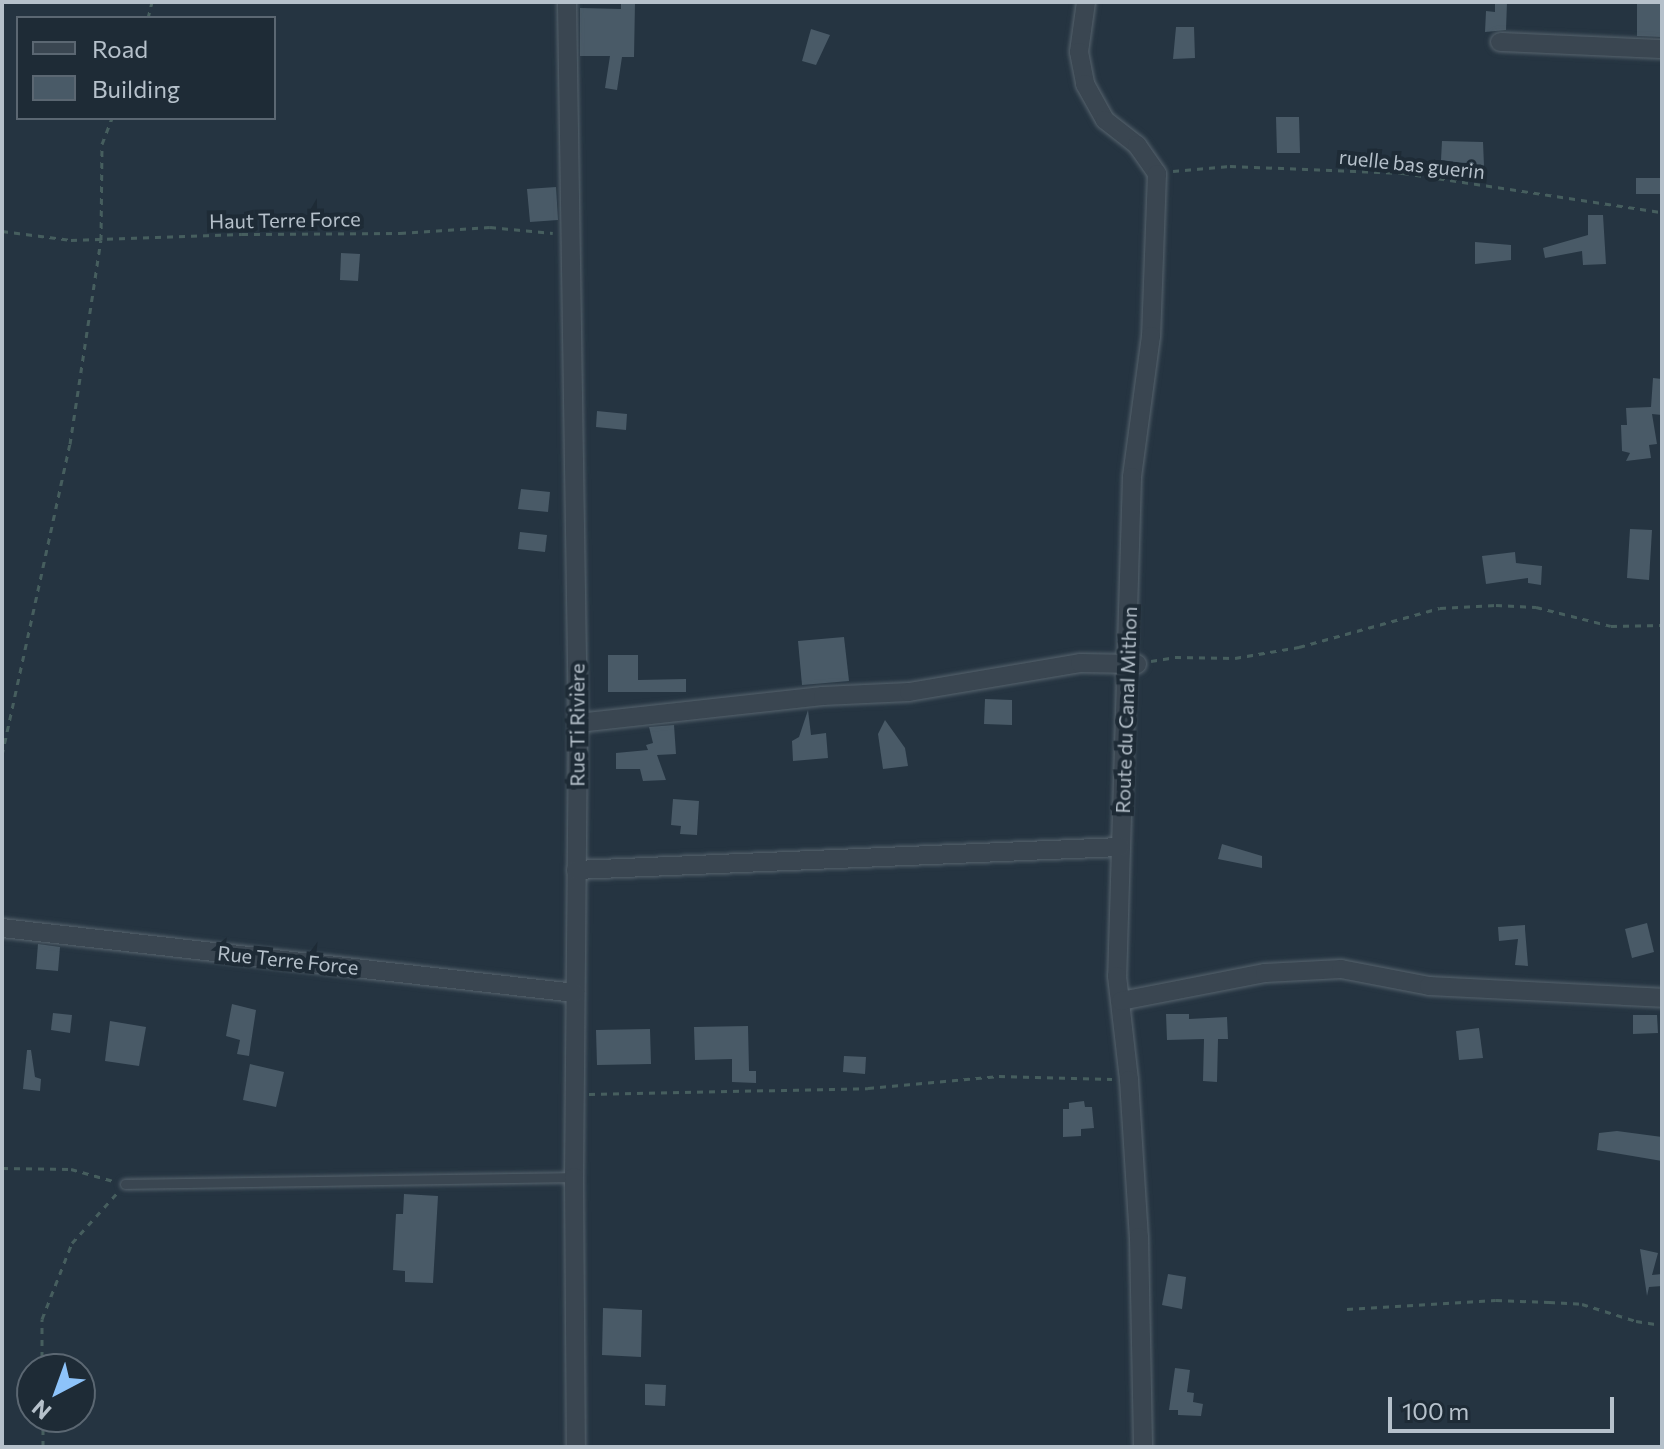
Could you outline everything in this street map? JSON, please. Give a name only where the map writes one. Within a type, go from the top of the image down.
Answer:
[{"type":"street","name":"Rue Ti Rivière","points":[[567,2],[578,723],[574,1177],[576,1447]]},
{"type":"street","points":[[1086,2],[1079,52],[1085,84],[1105,120],[1137,145],[1157,174]]},
{"type":"street","points":[[1500,42],[1662,49]]},
{"type":"street","name":"Route du Canal Mithon","points":[[1143,1447],[1139,1237],[1129,1080],[1117,976],[1132,663],[1132,477],[1151,336],[1157,174]]},
{"type":"street","points":[[578,723],[823,696],[909,692],[1044,667],[1132,663]]},
{"type":"street","points":[[576,870],[1121,847]]},
{"type":"street","name":"Rue Terre Force","points":[[2,928],[575,993]]},
{"type":"street","points":[[1121,1001],[1265,973],[1329,969],[1371,972],[1429,986],[1662,998]]},
{"type":"lane","points":[[125,1184],[574,1177]]},
{"type":"path","points":[[2,755],[70,444],[101,240],[102,144],[111,120]]},
{"type":"path","name":"ruelle bas guerin","points":[[1157,174],[1230,166],[1403,173],[1662,212]]},
{"type":"path","name":"Haut Terre Force","points":[[2,231],[71,240],[400,233],[490,227],[569,234]]},
{"type":"path","points":[[1132,663],[1175,657],[1235,658],[1299,647],[1342,638],[1405,615],[1440,608],[1496,605],[1536,607],[1611,626],[1662,625]]},
{"type":"path","points":[[577,1094],[868,1088],[999,1076],[1129,1080]]},
{"type":"path","points":[[2,1168],[71,1169],[125,1184],[72,1243],[42,1319],[42,1353]]},
{"type":"path","points":[[1347,1309],[1496,1300],[1549,1302],[1582,1304],[1636,1321],[1662,1325]]},
{"type":"building","points":[[621,2],[635,2],[634,57],[622,57],[617,90],[605,88],[610,56],[580,56],[580,8],[621,9]]},
{"type":"building","points":[[1495,2],[1507,2],[1506,30],[1485,32],[1486,11],[1495,12]]},
{"type":"building","points":[[1637,2],[1662,2],[1662,37],[1637,36]]},
{"type":"building","points":[[1176,27],[1194,27],[1195,58],[1173,59]]},
{"type":"building","points":[[811,29],[830,35],[816,65],[802,61]]},
{"type":"building","points":[[1276,117],[1299,117],[1300,153],[1277,153]]},
{"type":"building","points":[[1442,141],[1483,142],[1484,166],[1441,160]]},
{"type":"building","points":[[1636,178],[1662,178],[1662,194],[1636,194]]},
{"type":"building","points":[[556,187],[558,220],[530,222],[527,189]]},
{"type":"building","points":[[1588,215],[1603,215],[1606,264],[1583,265],[1582,251],[1545,258],[1543,248],[1588,235]]},
{"type":"building","points":[[1475,242],[1511,245],[1511,260],[1475,264]]},
{"type":"building","points":[[341,253],[360,254],[358,281],[340,280]]},
{"type":"building","points":[[1653,378],[1662,379],[1662,415],[1652,414],[1657,444],[1649,445],[1651,458],[1626,461],[1630,453],[1622,451],[1621,425],[1627,425],[1626,408],[1651,407]]},
{"type":"building","points":[[597,411],[627,414],[626,430],[596,427]]},
{"type":"building","points":[[521,489],[550,492],[548,512],[518,509]]},
{"type":"building","points":[[1630,529],[1652,530],[1649,580],[1627,578]]},
{"type":"building","points":[[520,532],[547,535],[545,552],[518,549]]},
{"type":"building","points":[[1515,552],[1516,563],[1542,566],[1541,585],[1528,583],[1528,578],[1486,584],[1482,556]]},
{"type":"building","points":[[844,637],[849,681],[802,685],[798,641]]},
{"type":"building","points":[[608,655],[638,655],[638,680],[686,679],[686,692],[608,692]]},
{"type":"building","points":[[985,699],[1012,700],[1012,725],[984,724]]},
{"type":"building","points":[[808,710],[811,735],[826,733],[828,758],[793,761],[792,741],[799,737]]},
{"type":"building","points":[[885,720],[905,748],[908,766],[883,769],[878,734]]},
{"type":"building","points":[[674,725],[676,754],[657,755],[666,780],[643,781],[640,769],[616,769],[616,753],[648,750],[646,745],[653,743],[649,727]]},
{"type":"building","points":[[673,799],[699,801],[697,835],[680,834],[681,826],[671,825]]},
{"type":"building","points":[[1222,844],[1262,856],[1262,868],[1218,859]]},
{"type":"building","points":[[1647,923],[1654,952],[1632,958],[1625,929]]},
{"type":"building","points":[[1525,925],[1528,966],[1515,965],[1518,939],[1499,941],[1498,927]]},
{"type":"building","points":[[38,944],[60,947],[58,971],[36,969]]},
{"type":"building","points":[[232,1004],[256,1010],[249,1056],[237,1054],[240,1040],[226,1036]]},
{"type":"building","points":[[53,1013],[72,1015],[70,1033],[51,1030]]},
{"type":"building","points":[[1166,1014],[1189,1014],[1189,1019],[1227,1017],[1228,1039],[1218,1039],[1217,1082],[1203,1081],[1204,1039],[1167,1040]]},
{"type":"building","points":[[1633,1015],[1657,1015],[1658,1033],[1633,1034]]},
{"type":"building","points":[[110,1021],[146,1027],[139,1066],[105,1061]]},
{"type":"building","points":[[748,1026],[749,1071],[756,1071],[756,1083],[732,1082],[732,1059],[695,1060],[694,1027]]},
{"type":"building","points":[[1479,1028],[1483,1058],[1459,1060],[1456,1031]]},
{"type":"building","points":[[650,1029],[651,1064],[597,1065],[596,1030]]},
{"type":"building","points":[[27,1050],[31,1050],[35,1077],[41,1079],[40,1091],[23,1089]]},
{"type":"building","points":[[844,1056],[866,1057],[865,1074],[843,1072]]},
{"type":"building","points":[[250,1064],[284,1072],[276,1107],[243,1100]]},
{"type":"building","points":[[1084,1101],[1085,1107],[1092,1107],[1094,1128],[1081,1129],[1081,1136],[1063,1137],[1063,1109],[1069,1109],[1069,1103]]},
{"type":"building","points":[[1617,1131],[1662,1137],[1662,1161],[1597,1150],[1599,1133]]},
{"type":"building","points":[[404,1194],[438,1196],[433,1283],[405,1282],[405,1271],[393,1270],[396,1214],[403,1214]]},
{"type":"building","points":[[1640,1249],[1658,1253],[1652,1275],[1662,1274],[1662,1286],[1649,1287],[1647,1296]]},
{"type":"building","points":[[1168,1274],[1186,1277],[1182,1309],[1162,1305]]},
{"type":"building","points":[[603,1308],[642,1310],[641,1357],[602,1355]]},
{"type":"building","points":[[1175,1368],[1190,1370],[1187,1392],[1194,1393],[1193,1402],[1203,1404],[1201,1416],[1178,1415],[1178,1410],[1169,1410]]},
{"type":"building","points":[[645,1384],[666,1385],[665,1406],[645,1405]]}]
